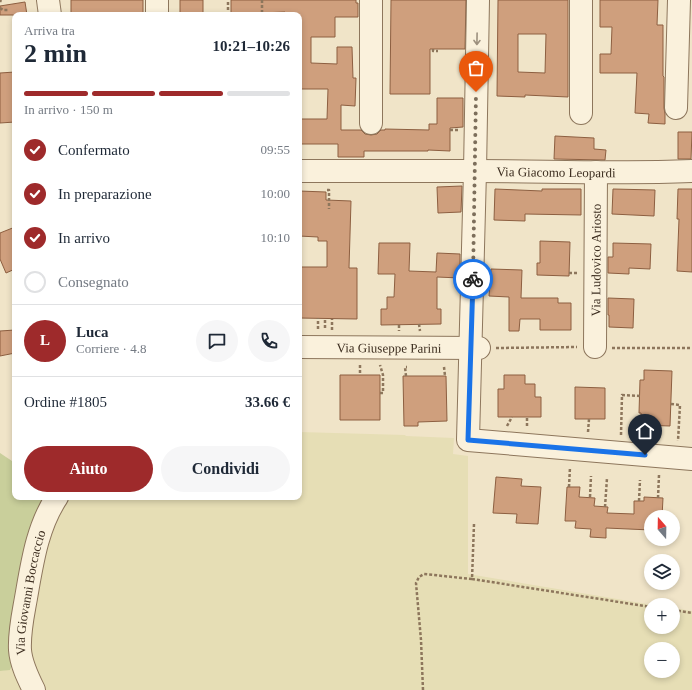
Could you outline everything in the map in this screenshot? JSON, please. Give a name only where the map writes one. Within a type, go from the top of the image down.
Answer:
[{"type":"street","points":[[48,0],[50,12]]},
{"type":"street","points":[[157,0],[157,12]]},
{"type":"street","points":[[371,0],[371,123]]},
{"type":"street","points":[[478,0],[475,171],[475,348],[468,440],[685,453]]},
{"type":"street","points":[[581,0],[582,113]]},
{"type":"street","points":[[676,108],[678,0]]},
{"type":"street","name":"Via Giacomo Leopardi","points":[[302,171],[692,171]]},
{"type":"street","name":"Via Ludovico Ariosto","points":[[594,348],[596,172]]},
{"type":"street","name":"Via Giuseppe Parini","points":[[302,347],[475,348]]},
{"type":"street","name":"Via Giovanni Boccaccio","points":[[34,690],[26,674],[20,651],[20,631],[33,557],[44,519],[55,500]]},
{"type":"path","points":[[228,0],[228,12]]},
{"type":"path","points":[[262,0],[262,12]]},
{"type":"path","points":[[0,8],[3,10],[9,10]]},
{"type":"path","points":[[433,49],[433,51],[438,51]]},
{"type":"path","points":[[322,190],[329,190],[329,209]]},
{"type":"path","points":[[318,318],[318,331]]},
{"type":"path","points":[[332,318],[332,331]]},
{"type":"path","points":[[325,331],[326,319]]},
{"type":"path","points":[[380,362],[383,375],[383,393],[380,393]]},
{"type":"path","points":[[621,438],[622,395],[640,396]]},
{"type":"path","points":[[671,404],[680,405],[685,453]]},
{"type":"path","points":[[569,487],[570,464]]},
{"type":"path","points":[[658,498],[660,471]]},
{"type":"path","points":[[590,498],[591,476]]},
{"type":"path","points":[[605,507],[607,478]]},
{"type":"path","points":[[639,501],[640,480]]},
{"type":"path","points":[[472,579],[474,524]]},
{"type":"path","points":[[424,690],[416,583],[419,577],[424,574],[472,579],[644,606]]},
{"type":"path","points":[[680,611],[692,613]]},
{"type":"shaded area","points":[[302,432],[454,438],[453,454],[468,456],[468,574],[644,603],[644,634],[680,634],[680,609],[692,611],[692,690],[0,690],[0,671],[19,668],[56,500],[302,500]]},
{"type":"green space","points":[[0,453],[12,461],[12,500],[50,500],[13,664],[10,670],[0,671]]},
{"type":"building","points":[[71,0],[143,0],[143,12],[71,12]]},
{"type":"building","points":[[180,0],[203,0],[203,12],[180,12]]},
{"type":"building","points":[[231,0],[356,0],[356,3],[358,3],[358,17],[335,17],[335,37],[311,37],[311,63],[337,64],[337,47],[352,47],[353,78],[356,78],[355,106],[341,105],[341,130],[361,130],[365,134],[371,135],[377,134],[381,130],[385,129],[429,130],[429,124],[437,124],[437,98],[463,98],[463,127],[450,128],[450,151],[364,151],[364,157],[338,157],[338,144],[302,144],[302,119],[327,119],[328,89],[302,89],[302,12],[231,12]]},
{"type":"building","points":[[391,0],[466,0],[465,49],[430,49],[430,94],[390,94]]},
{"type":"building","points":[[498,0],[568,0],[568,97],[525,95],[525,97],[497,96]],"holes":[[[518,34],[546,34],[545,73],[518,72]]]},
{"type":"building","points":[[600,0],[658,0],[657,25],[663,25],[665,124],[648,123],[649,114],[635,113],[637,73],[600,73],[600,54],[611,54],[612,27],[600,27]]},
{"type":"building","points":[[25,2],[27,12],[12,12],[12,15],[0,15],[0,6]]},
{"type":"building","points":[[12,72],[12,122],[0,123],[0,73]]},
{"type":"building","points":[[678,132],[692,132],[691,159],[678,159]]},
{"type":"building","points":[[555,136],[594,138],[594,149],[606,150],[605,160],[554,159]]},
{"type":"building","points":[[462,186],[461,212],[438,213],[437,187]]},
{"type":"building","points":[[495,189],[542,191],[542,189],[581,189],[581,215],[525,214],[525,221],[494,220]]},
{"type":"building","points":[[613,189],[655,190],[654,216],[612,214]]},
{"type":"building","points":[[678,189],[692,189],[692,272],[677,271],[679,219],[677,219]]},
{"type":"building","points":[[302,191],[326,192],[326,200],[351,201],[349,268],[357,268],[357,319],[302,318],[302,267],[327,267],[327,241],[318,241],[318,237],[302,236]]},
{"type":"building","points":[[12,228],[12,270],[6,273],[0,259],[0,233]]},
{"type":"building","points":[[540,241],[570,242],[569,276],[537,275],[537,263],[540,263]]},
{"type":"building","points":[[379,243],[410,243],[409,271],[436,272],[437,253],[460,254],[460,278],[437,277],[437,309],[441,309],[441,324],[381,325],[381,309],[387,309],[387,297],[394,297],[395,274],[378,274]]},
{"type":"building","points":[[613,243],[651,244],[650,269],[629,268],[629,274],[608,273],[608,257],[613,257]]},
{"type":"building","points":[[491,269],[522,270],[521,298],[558,298],[558,303],[571,303],[571,330],[540,330],[540,319],[520,319],[519,331],[509,331],[509,297],[489,296]]},
{"type":"building","points":[[608,298],[634,299],[633,328],[609,327]]},
{"type":"building","points":[[12,330],[12,354],[0,356],[0,331]]},
{"type":"building","points":[[644,370],[672,371],[670,426],[641,425],[641,413],[639,413],[640,380],[644,380]]},
{"type":"building","points":[[340,375],[380,375],[380,420],[340,420]]},
{"type":"building","points":[[504,375],[525,375],[525,384],[535,384],[535,397],[541,397],[541,417],[498,417],[498,389],[504,389]]},
{"type":"building","points":[[403,376],[446,376],[447,421],[418,422],[418,426],[404,426]]},
{"type":"building","points":[[575,387],[605,388],[605,419],[575,419]]},
{"type":"building","points":[[496,477],[522,479],[521,486],[541,487],[538,524],[516,523],[517,514],[493,513]]},
{"type":"building","points":[[567,487],[580,487],[579,497],[595,498],[594,506],[608,507],[607,513],[634,514],[634,501],[644,501],[644,497],[663,498],[662,510],[644,510],[644,530],[606,528],[606,538],[590,537],[591,529],[575,528],[576,521],[565,521]]},
{"type":"way so far","points":[[473,279],[476,92]]},
{"type":"route","points":[[473,279],[468,440],[645,455]]}]
